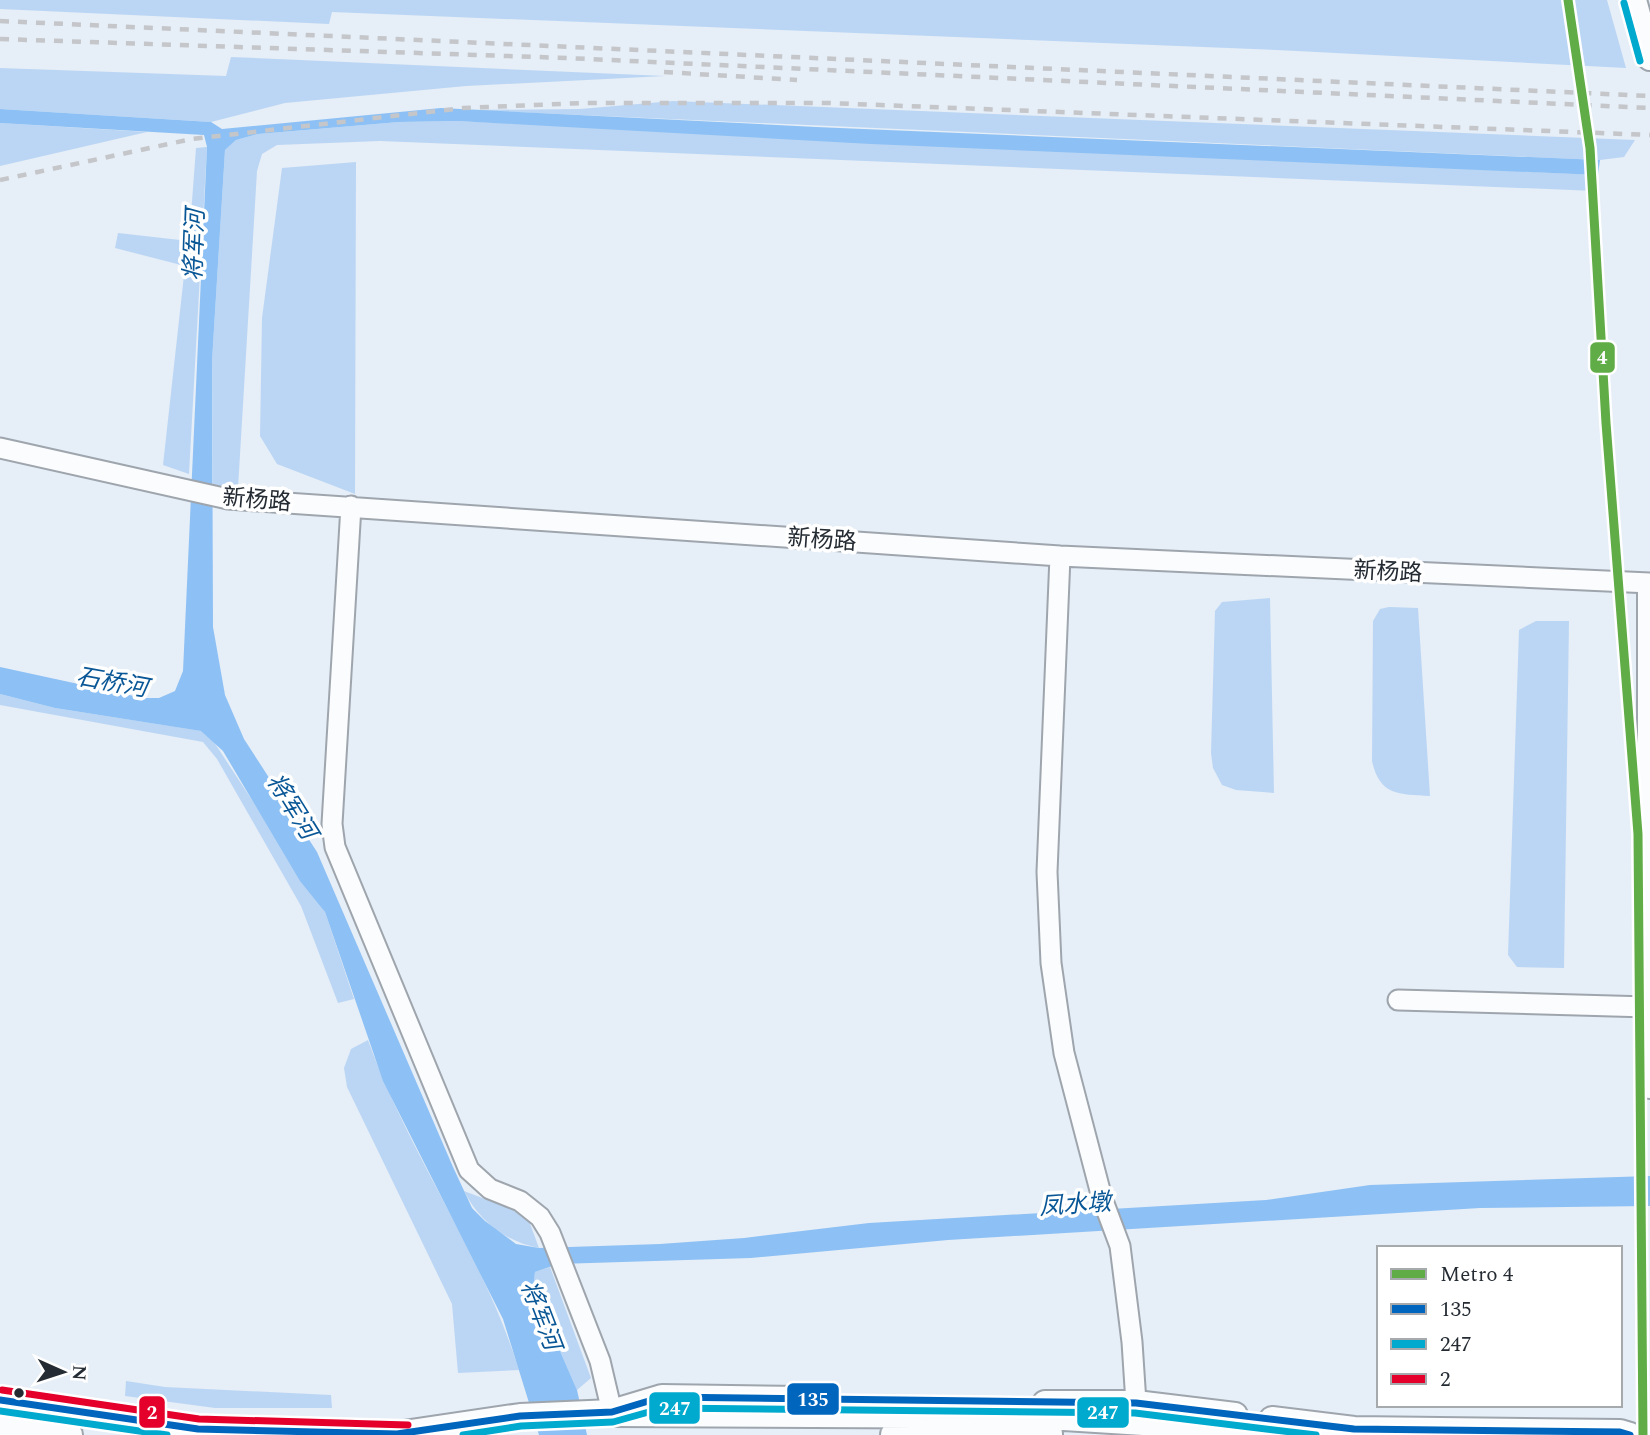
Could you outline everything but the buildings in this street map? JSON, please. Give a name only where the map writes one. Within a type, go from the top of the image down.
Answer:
[{"type":"highway","points":[[610,1413],[1032,1414],[1207,1425],[1298,1435]]},
{"type":"highway","points":[[0,1423],[68,1435]]},
{"type":"highway","points":[[895,1435],[1099,1435]]},
{"type":"main road","points":[[1634,0],[1650,58]]},
{"type":"main road","points":[[1650,585],[1650,1086]]},
{"type":"main road","points":[[0,1400],[198,1429],[400,1435],[520,1416],[610,1413],[662,1397],[1136,1403],[1354,1429],[1620,1432],[1630,1435]]},
{"type":"street","name":"新杨路","points":[[0,448],[217,497],[1060,556],[1650,585]]},
{"type":"street","points":[[351,506],[332,824],[335,847],[469,1170],[490,1189],[520,1201],[540,1217],[550,1233],[600,1361],[610,1413]]},
{"type":"street","points":[[1060,556],[1047,872],[1051,963],[1064,1053],[1107,1210],[1120,1246],[1136,1403]]},
{"type":"street","points":[[1398,1000],[1648,1007]]},
{"type":"shaded area","points":[[0,0],[1607,0],[1626,68],[1277,50],[332,12],[329,24],[0,9]]},
{"type":"shaded area","points":[[231,57],[665,76],[466,86],[285,103],[211,122],[0,109],[0,68],[226,76]]},
{"type":"shaded area","points":[[673,101],[1635,140],[1624,157],[1600,160],[466,110],[580,109]]},
{"type":"shaded area","points":[[458,121],[1598,175],[1595,191],[380,141],[277,145],[262,154],[257,171],[238,488],[213,487],[212,361],[225,150],[236,140],[258,134],[399,122]]},
{"type":"shaded area","points":[[0,123],[147,132],[0,166]]},
{"type":"shaded area","points":[[207,147],[189,474],[163,465],[185,266],[115,248],[118,233],[189,241],[196,148]]},
{"type":"shaded area","points":[[356,162],[355,494],[277,464],[260,436],[262,318],[282,168]]},
{"type":"shaded area","points":[[1270,598],[1274,793],[1236,790],[1222,785],[1213,768],[1211,753],[1215,611],[1222,602]]},
{"type":"shaded area","points":[[1418,608],[1430,796],[1409,795],[1385,787],[1375,772],[1372,761],[1373,621],[1380,609]]},
{"type":"shaded area","points":[[1536,621],[1569,621],[1564,968],[1517,967],[1508,955],[1519,630]]},
{"type":"shaded area","points":[[0,694],[55,708],[202,731],[214,742],[325,912],[354,999],[338,1003],[301,906],[217,759],[203,742],[0,705]]},
{"type":"shaded area","points":[[368,1040],[404,1124],[486,1286],[519,1370],[458,1373],[452,1304],[347,1087],[344,1068],[351,1049]]},
{"type":"shaded area","points":[[464,1191],[511,1209],[529,1221],[539,1248],[515,1241],[495,1228],[477,1212]]},
{"type":"shaded area","points":[[550,1267],[591,1378],[577,1390],[533,1289],[535,1272]]},
{"type":"shaded area","points":[[126,1381],[165,1387],[331,1395],[332,1408],[215,1408],[125,1396]]},
{"type":"water","name":"将军河","points":[[441,108],[816,127],[1600,160],[1598,175],[871,144],[458,121],[399,122],[258,134],[236,140],[225,150],[212,361],[213,627],[225,695],[244,739],[317,852],[453,1167],[472,1208],[485,1221],[516,1244],[539,1248],[660,1244],[744,1238],[869,1223],[1266,1200],[1370,1185],[1650,1176],[1650,1206],[1480,1208],[948,1240],[751,1258],[558,1264],[535,1272],[533,1289],[577,1390],[587,1435],[539,1435],[503,1319],[383,1081],[325,912],[300,881],[223,751],[201,731],[55,708],[0,694],[0,667],[143,698],[159,698],[175,691],[183,671],[207,147],[204,135],[0,123],[0,109],[211,122],[222,129]]},
{"type":"railway","points":[[0,21],[1650,96]]},
{"type":"railway","points":[[0,39],[567,58],[1650,108]]},
{"type":"railway","points":[[664,72],[797,80]]},
{"type":"railway","points":[[0,180],[192,139],[463,108],[583,103],[828,103],[1650,135]]},
{"type":"metro line","name":"4","points":[[1568,0],[1590,148],[1606,423],[1638,834],[1643,1435]]},
{"type":"transit line","name":"247","points":[[1624,3],[1640,61]]},
{"type":"transit line","name":"2","points":[[2,1390],[199,1419],[408,1425]]},
{"type":"transit line","name":"135","points":[[0,1400],[198,1429],[397,1434],[520,1416],[612,1412],[662,1397],[1136,1403],[1354,1429],[1620,1432],[1630,1435]]},
{"type":"transit line","name":"247","points":[[463,1435],[521,1426],[613,1422],[663,1408],[1135,1413],[1316,1435]]},
{"type":"transit line","name":"247","points":[[0,1411],[167,1435]]},
{"type":"water label","name":"石桥河","points":[[112,682]]},
{"type":"water label","name":"凤水墩","points":[[1075,1204]]}]
